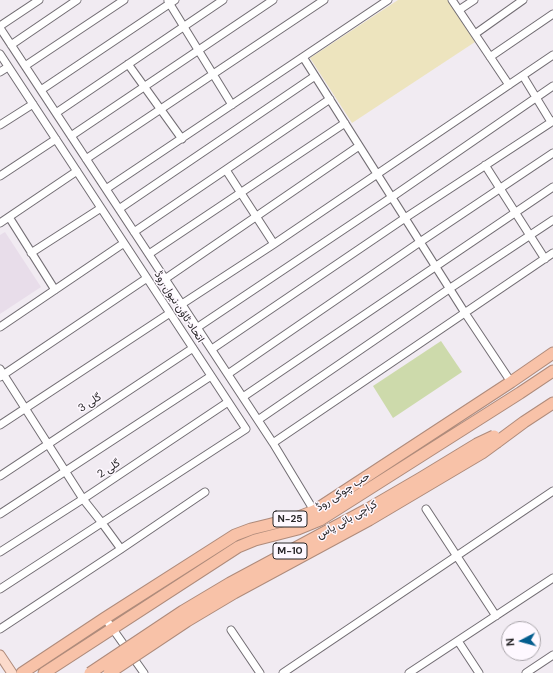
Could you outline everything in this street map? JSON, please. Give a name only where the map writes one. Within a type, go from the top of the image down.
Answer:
[{"type":"highway","name":"حب چوکی روڈ","points":[[22,673],[235,535],[251,529],[296,518],[317,516],[553,353]]},
{"type":"highway","points":[[44,673],[238,547],[254,540],[298,529],[520,393],[553,371]]},
{"type":"highway","name":"کراچی بائی پاس","points":[[108,673],[234,593],[370,520],[482,453],[496,439],[553,403]]},
{"type":"highway","name":"کراچی بائی پاس","points":[[90,673],[183,611],[230,583],[366,510],[477,444],[496,439]]},
{"type":"main road","points":[[0,655],[12,673]]},
{"type":"street","points":[[39,0],[0,27],[198,327],[273,443],[317,516]]},
{"type":"street","points":[[11,45],[77,0]]},
{"type":"street","points":[[25,66],[124,0]]},
{"type":"street","points":[[56,113],[223,0]]},
{"type":"street","points":[[71,136],[273,0]]},
{"type":"street","points":[[86,159],[324,0]]},
{"type":"street","points":[[106,189],[388,0]]},
{"type":"street","points":[[452,0],[508,85]]},
{"type":"street","points":[[459,10],[474,0]]},
{"type":"street","points":[[475,34],[523,0]]},
{"type":"street","points":[[41,90],[170,1],[183,27],[232,105]]},
{"type":"street","points":[[490,57],[553,14]]},
{"type":"street","name":"اتحاد ٹاؤن نیول روڈ","points":[[0,54],[246,429],[102,522]]},
{"type":"street","points":[[182,304],[274,244],[553,55]]},
{"type":"street","points":[[303,57],[449,289],[511,382]]},
{"type":"street","points":[[128,64],[182,139]]},
{"type":"street","points":[[0,72],[8,67]]},
{"type":"street","points":[[119,208],[315,76]]},
{"type":"street","points":[[212,349],[405,218],[552,121],[523,76]]},
{"type":"street","points":[[198,327],[392,197],[553,86]]},
{"type":"street","points":[[134,232],[330,99]]},
{"type":"street","points":[[0,125],[33,104]]},
{"type":"street","points":[[149,254],[345,123]]},
{"type":"street","points":[[0,176],[56,139]]},
{"type":"street","points":[[165,279],[359,146]]},
{"type":"street","points":[[228,374],[553,153]]},
{"type":"street","points":[[485,165],[545,259]]},
{"type":"street","points":[[226,170],[274,244]]},
{"type":"street","points":[[0,223],[77,171]]},
{"type":"street","points":[[243,397],[553,186]]},
{"type":"street","points":[[31,253],[101,208]]},
{"type":"street","points":[[9,217],[55,290]]},
{"type":"street","points":[[258,420],[449,289],[553,220]]},
{"type":"street","points":[[0,326],[124,243]]},
{"type":"street","points":[[273,443],[553,254]]},
{"type":"street","points":[[121,549],[102,522],[83,499],[1,373],[147,278]]},
{"type":"street","points":[[0,425],[170,313]]},
{"type":"street","name":"گلی 3","points":[[0,476],[192,348]]},
{"type":"street","name":"گلی 2","points":[[0,514],[211,376]]},
{"type":"street","name":"گلی 2","points":[[0,552],[83,499],[228,402]]},
{"type":"street","points":[[283,673],[553,491]]},
{"type":"street","points":[[0,629],[205,492]]},
{"type":"street","points":[[426,509],[496,616]]},
{"type":"street","points":[[0,589],[102,522]]},
{"type":"street","points":[[409,673],[553,578]]},
{"type":"street","points":[[105,618],[144,673]]},
{"type":"street","points":[[231,630],[260,673]]},
{"type":"street","points":[[458,641],[479,673]]},
{"type":"street","points":[[526,673],[553,655]]},
{"type":"shaded area","points":[[5,232],[41,287],[0,314],[0,235]]},
{"type":"green space","points":[[441,341],[462,372],[393,418],[373,386]]},
{"type":"sand","points":[[398,0],[448,0],[475,42],[352,123],[310,58]]}]
